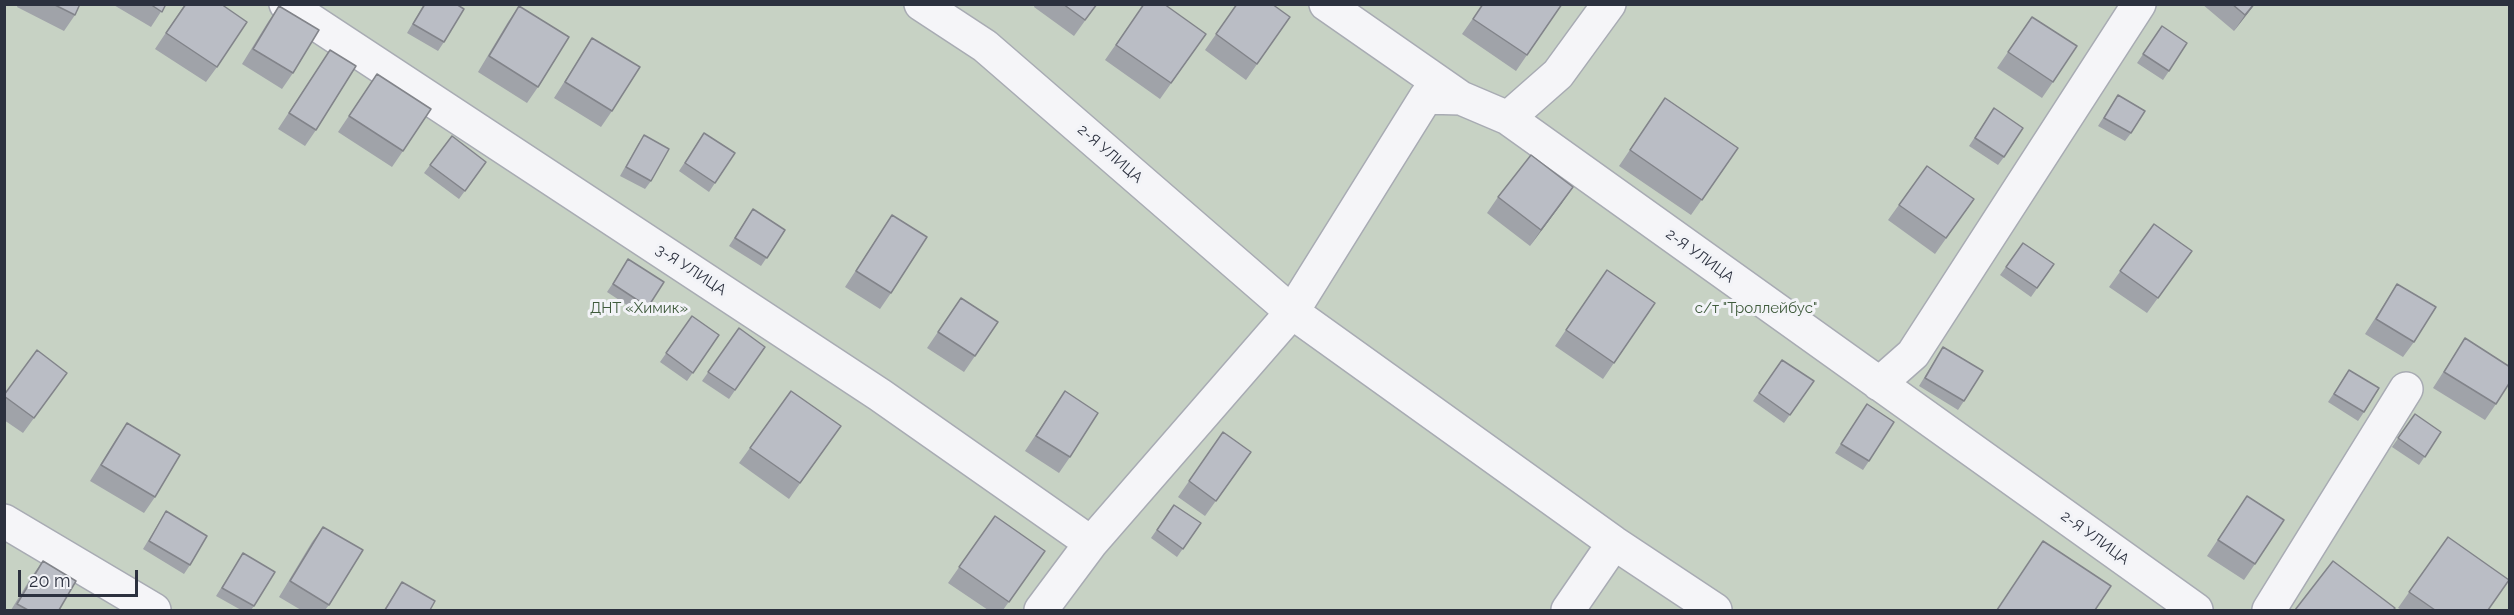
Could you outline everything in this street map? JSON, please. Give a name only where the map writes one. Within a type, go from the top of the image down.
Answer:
[{"type":"street","name":"3-Я УЛИЦА","points":[[286,4],[880,395],[1091,543]]},
{"type":"street","name":"2-Я УЛИЦА","points":[[921,4],[985,46],[1292,312],[1614,543],[1715,610]]},
{"type":"street","points":[[1326,4],[1461,98]]},
{"type":"street","points":[[1508,118],[1558,74],[1610,4]]},
{"type":"street","points":[[1879,384],[1913,354],[2139,4]]},
{"type":"street","name":"2-Я УЛИЦА","points":[[1041,610],[1091,543],[1292,312],[1426,98],[1461,98],[1508,118],[2196,610]]},
{"type":"street","points":[[2270,610],[2406,389]]},
{"type":"street","points":[[4,521],[154,610]]},
{"type":"street","points":[[1568,610],[1614,543]]},
{"type":"green space","points":[[4,5],[2509,5],[2509,610],[5,610]]},
{"type":"building","points":[[53,4],[80,4],[75,15]]},
{"type":"building","points":[[150,4],[166,4],[162,12]]},
{"type":"building","points":[[186,4],[221,4],[247,22],[217,67],[166,33]]},
{"type":"building","points":[[425,4],[456,4],[464,9],[444,42],[413,24]]},
{"type":"building","points":[[1063,4],[1097,4],[1085,20]]},
{"type":"building","points":[[1144,4],[1164,4],[1206,34],[1171,83],[1116,45]]},
{"type":"building","points":[[1237,4],[1272,4],[1290,17],[1257,64],[1216,34]]},
{"type":"building","points":[[1483,4],[1562,4],[1527,55],[1473,19]]},
{"type":"building","points":[[2232,4],[2254,4],[2245,15]]},
{"type":"building","points":[[279,6],[319,30],[293,73],[253,49]]},
{"type":"building","points":[[519,6],[569,37],[538,87],[489,56]]},
{"type":"building","points":[[2032,17],[2077,46],[2053,82],[2008,52]]},
{"type":"building","points":[[2162,26],[2187,43],[2169,71],[2143,54]]},
{"type":"building","points":[[592,38],[640,67],[612,111],[565,82]]},
{"type":"building","points":[[330,50],[356,66],[316,130],[289,113]]},
{"type":"building","points":[[377,74],[431,109],[403,151],[349,116]]},
{"type":"building","points":[[2118,95],[2145,111],[2131,133],[2104,118]]},
{"type":"building","points":[[1665,98],[1738,148],[1702,200],[1630,150]]},
{"type":"building","points":[[1994,108],[2023,128],[2004,157],[1975,138]]},
{"type":"building","points":[[704,133],[735,153],[715,183],[685,163]]},
{"type":"building","points":[[644,135],[669,149],[651,181],[626,167]]},
{"type":"building","points":[[452,136],[486,162],[465,191],[430,165]]},
{"type":"building","points":[[1531,155],[1573,187],[1541,230],[1498,197]]},
{"type":"building","points":[[1927,166],[1974,199],[1946,238],[1899,205]]},
{"type":"building","points":[[753,209],[785,230],[767,258],[735,238]]},
{"type":"building","points":[[892,215],[927,237],[891,293],[856,271]]},
{"type":"building","points":[[2154,224],[2192,251],[2158,298],[2120,271]]},
{"type":"building","points":[[2023,243],[2054,264],[2037,288],[2006,267]]},
{"type":"building","points":[[628,259],[664,282],[648,307],[613,284]]},
{"type":"building","points":[[1607,270],[1655,303],[1614,363],[1566,330]]},
{"type":"building","points":[[2397,284],[2436,307],[2414,342],[2376,319]]},
{"type":"building","points":[[961,298],[998,322],[975,356],[938,332]]},
{"type":"building","points":[[692,316],[719,335],[693,373],[666,353]]},
{"type":"building","points":[[739,328],[765,347],[735,390],[708,372]]},
{"type":"building","points":[[2465,338],[2510,367],[2510,382],[2496,404],[2444,372]]},
{"type":"building","points":[[1943,347],[1983,371],[1964,401],[1925,378]]},
{"type":"building","points":[[37,350],[67,373],[34,418],[4,395]]},
{"type":"building","points":[[1782,360],[1814,381],[1790,415],[1759,393]]},
{"type":"building","points":[[2349,370],[2379,388],[2364,412],[2334,394]]},
{"type":"building","points":[[791,391],[841,426],[800,483],[750,448]]},
{"type":"building","points":[[1065,391],[1098,413],[1070,457],[1036,436]]},
{"type":"building","points":[[1867,404],[1894,422],[1869,461],[1841,444]]},
{"type":"building","points":[[2415,414],[2441,432],[2425,457],[2398,438]]},
{"type":"building","points":[[127,423],[180,455],[155,497],[101,465]]},
{"type":"building","points":[[1223,432],[1251,452],[1216,501],[1189,481]]},
{"type":"building","points":[[2247,496],[2284,520],[2255,564],[2218,540]]},
{"type":"building","points":[[1174,505],[1201,523],[1183,549],[1157,530]]},
{"type":"building","points":[[166,511],[207,536],[190,565],[149,541]]},
{"type":"building","points":[[995,516],[1045,551],[1009,602],[959,567]]},
{"type":"building","points":[[323,527],[363,550],[329,605],[290,581]]},
{"type":"building","points":[[2448,537],[2509,580],[2488,610],[2435,610],[2409,592]]},
{"type":"building","points":[[2043,541],[2111,586],[2095,610],[1997,610]]},
{"type":"building","points":[[243,553],[275,572],[254,606],[222,588]]},
{"type":"building","points":[[43,561],[76,581],[59,610],[28,610],[17,604]]},
{"type":"building","points":[[2333,561],[2395,608],[2393,610],[2295,610]]},
{"type":"building","points":[[402,582],[435,601],[430,610],[385,610]]},
{"type":"park label","name":"ДНТ «Химик»","points":[[639,308]]},
{"type":"park label","name":"с/т \"Троллейбус\"","points":[[1756,308]]}]
